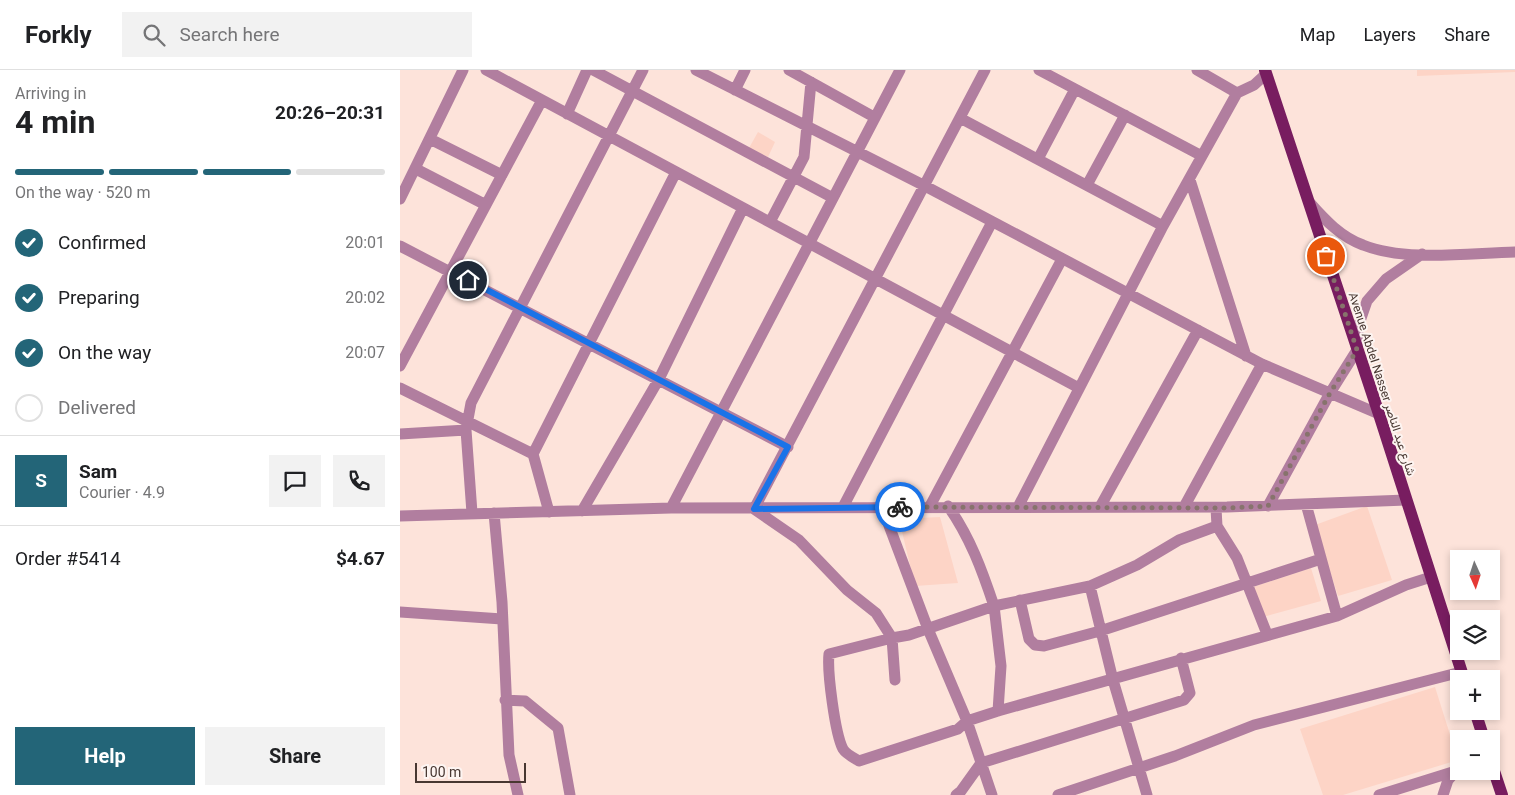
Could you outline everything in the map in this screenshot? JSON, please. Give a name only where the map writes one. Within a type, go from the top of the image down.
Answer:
[{"type":"main road","name":"Avenue Abdel Nasser شارع عبد الناصر","points":[[1266,72],[1461,670]]},
{"type":"main road","points":[[1497,780],[1502,795]]},
{"type":"street","points":[[400,199],[463,70]]},
{"type":"street","points":[[486,70],[1079,388]]},
{"type":"street","points":[[568,114],[587,70]]},
{"type":"street","points":[[593,70],[833,198]]},
{"type":"street","points":[[472,513],[466,426],[471,403],[611,136],[643,70]]},
{"type":"street","points":[[696,70],[924,186],[1246,356],[1379,414]]},
{"type":"street","points":[[736,90],[745,70]]},
{"type":"street","points":[[789,70],[874,117]]},
{"type":"street","points":[[671,508],[899,70]]},
{"type":"street","points":[[754,509],[985,70]]},
{"type":"street","points":[[1039,70],[1202,156]]},
{"type":"street","points":[[1196,70],[1238,93]]},
{"type":"street","points":[[1018,506],[1163,226],[1238,93],[1254,85],[1266,72]]},
{"type":"street","points":[[770,222],[804,157],[811,82]]},
{"type":"street","points":[[1038,159],[1075,89]]},
{"type":"street","points":[[400,366],[542,100]]},
{"type":"street","points":[[1087,185],[1125,115]]},
{"type":"street","points":[[960,118],[1163,226]]},
{"type":"street","points":[[430,139],[502,175]]},
{"type":"street","points":[[416,168],[486,205]]},
{"type":"street","points":[[549,512],[533,454],[676,172]]},
{"type":"street","points":[[1190,180],[1246,356]]},
{"type":"street","points":[[1307,199],[1336,230],[1364,246],[1382,251],[1422,254],[1515,252]]},
{"type":"street","points":[[582,510],[658,379],[743,208]]},
{"type":"street","points":[[843,507],[992,222]]},
{"type":"street","points":[[400,246],[722,411],[788,447]]},
{"type":"street","points":[[1268,506],[1330,393],[1357,350],[1358,327],[1367,302],[1386,279],[1422,254]]},
{"type":"street","points":[[930,506],[1062,259]]},
{"type":"street","points":[[1100,507],[1198,330]]},
{"type":"street","points":[[1184,507],[1262,364]]},
{"type":"street","points":[[400,388],[466,426],[533,454]]},
{"type":"street","points":[[400,434],[466,426]]},
{"type":"street","points":[[400,516],[671,508],[1018,506],[1216,508],[1406,500]]},
{"type":"street","points":[[1306,504],[1337,616]]},
{"type":"street","points":[[948,506],[964,530],[980,564],[994,606],[1001,666],[998,711]]},
{"type":"street","points":[[882,507],[928,629],[967,722],[992,795]]},
{"type":"street","points":[[1216,508],[1217,526],[1237,558],[1267,634]]},
{"type":"street","points":[[754,509],[799,540],[847,590],[876,613],[892,638],[895,680]]},
{"type":"street","points":[[494,513],[509,755],[518,795]]},
{"type":"street","points":[[1217,526],[1179,540],[1137,565],[1090,586],[994,606],[928,629],[829,654],[828,667],[839,738],[844,751],[858,761],[958,729],[967,722],[998,711],[1113,680],[1181,658],[1337,616],[1406,585],[1431,577]]},
{"type":"street","points":[[1020,600],[1029,639],[1035,645],[1044,646],[1100,631],[1321,559]]},
{"type":"street","points":[[1090,586],[1100,631],[1107,649],[1113,680],[1147,795]]},
{"type":"street","points":[[400,612],[502,618]]},
{"type":"street","points":[[956,795],[962,791],[981,763],[1125,719],[1188,697],[1190,693],[1181,658]]},
{"type":"street","points":[[1058,795],[1254,725],[1291,714],[1450,678]]},
{"type":"street","points":[[505,700],[525,701],[558,728],[570,795]]},
{"type":"street","points":[[1379,795],[1450,773]]},
{"type":"street","points":[[1443,795],[1450,778]]},
{"type":"shaded area","points":[[1417,70],[1515,70],[1515,72],[1417,76]]},
{"type":"shaded area","points":[[758,132],[775,142],[768,157],[749,148]]},
{"type":"shaded area","points":[[1367,506],[1392,580],[1338,596],[1315,525]]},
{"type":"shaded area","points":[[940,517],[958,583],[915,586],[899,519]]},
{"type":"shaded area","points":[[1311,568],[1321,601],[1263,617],[1253,587]]},
{"type":"shaded area","points":[[1435,687],[1450,735],[1450,762],[1343,795],[1323,795],[1300,729]]},
{"type":"way so far","points":[[900,507],[1227,508],[1268,506],[1330,393],[1357,350],[1326,256]]},
{"type":"route","points":[[468,280],[788,447],[754,509],[900,507]]}]
